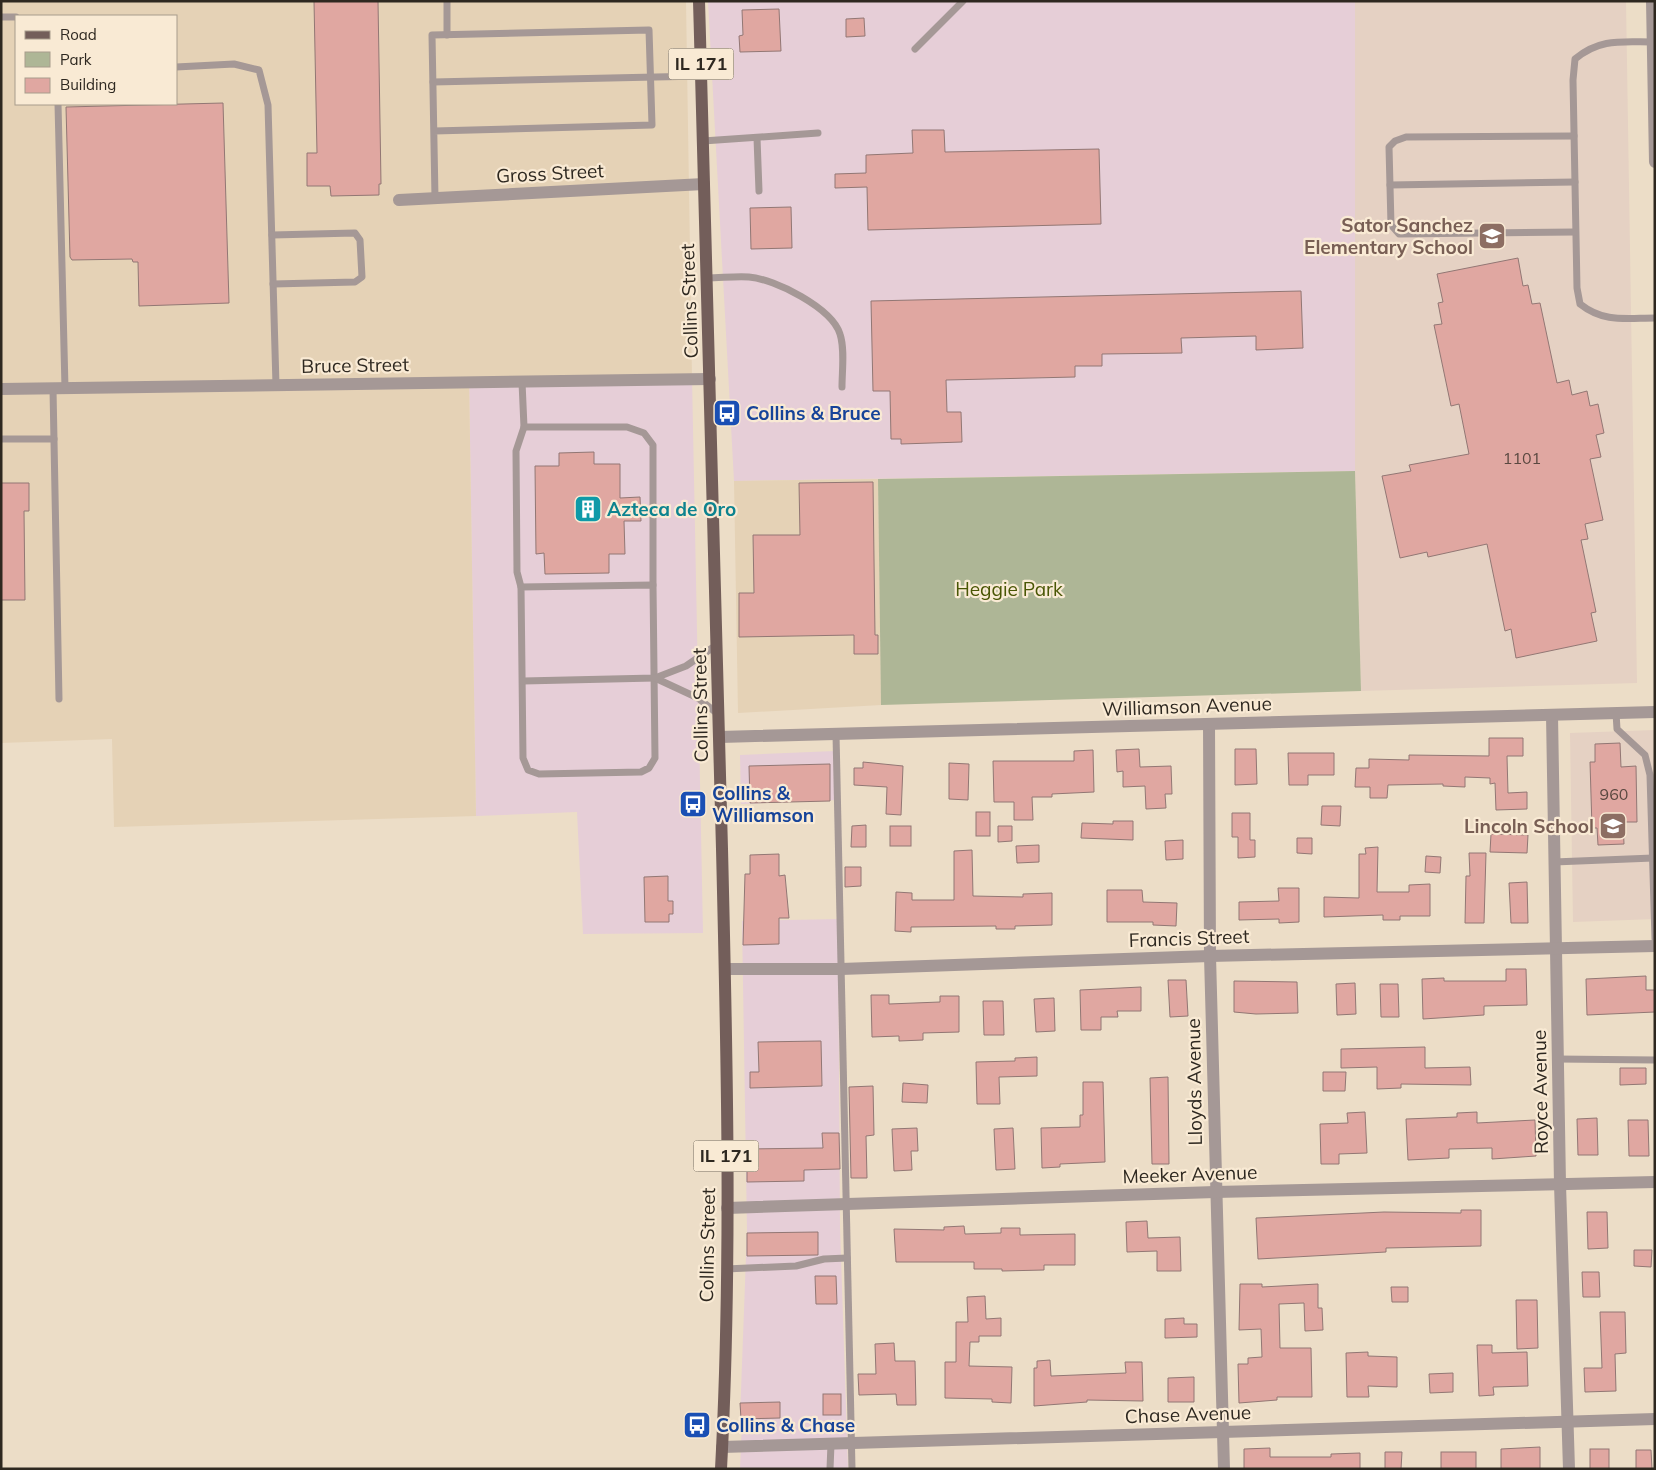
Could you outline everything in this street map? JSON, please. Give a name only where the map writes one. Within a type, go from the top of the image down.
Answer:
[{"type":"main road","name":"Collins Street","points":[[699,1],[720,715],[725,969],[727,1208],[721,1469]]},
{"type":"street","points":[[1652,1],[1655,162]]},
{"type":"street","name":"Gross Street","points":[[399,200],[704,184]]},
{"type":"street","name":"Bruce Street","points":[[1,389],[710,379]]},
{"type":"street","name":"Williamson Avenue","points":[[720,737],[1655,712]]},
{"type":"street","name":"Royce Avenue","points":[[1552,715],[1560,1184],[1568,1469]]},
{"type":"street","name":"Lloyds Avenue","points":[[1208,724],[1215,1192],[1224,1469]]},
{"type":"street","name":"Francis Street","points":[[725,969],[841,969],[1210,956],[1655,946]]},
{"type":"street","name":"Meeker Avenue","points":[[727,1208],[846,1206],[1215,1192],[1655,1182]]},
{"type":"street","name":"Chase Avenue","points":[[722,1447],[1655,1419]]},
{"type":"lane","points":[[447,1],[447,35]]},
{"type":"lane","points":[[915,49],[962,1]]},
{"type":"lane","points":[[1,16],[15,17]]},
{"type":"lane","points":[[434,131],[652,125],[648,30],[432,35],[434,198]]},
{"type":"lane","points":[[1652,42],[1605,43],[1587,49],[1575,59],[1573,80],[1577,288],[1580,304],[1594,315],[1613,318],[1655,318]]},
{"type":"lane","points":[[178,67],[234,64],[259,70],[268,105],[276,385]]},
{"type":"lane","points":[[433,82],[701,76]]},
{"type":"lane","points":[[58,105],[59,388],[54,439],[59,700]]},
{"type":"lane","points":[[703,141],[818,134]]},
{"type":"lane","points":[[1574,136],[1406,137],[1395,141],[1389,147],[1391,225],[1399,234],[1576,232]]},
{"type":"lane","points":[[758,138],[759,191]]},
{"type":"lane","points":[[1390,185],[1575,182]]},
{"type":"lane","points":[[272,235],[355,233],[360,240],[362,277],[355,282],[273,284]]},
{"type":"lane","points":[[707,278],[751,277],[775,284],[809,301],[833,320],[840,334],[842,387]]},
{"type":"lane","points":[[522,382],[524,427],[516,450],[517,572],[521,588],[523,758],[528,770],[539,774],[641,772],[649,768],[655,758],[653,445],[644,433],[627,427],[524,427]]},
{"type":"lane","points":[[1,440],[54,439]]},
{"type":"lane","points":[[521,588],[653,585]]},
{"type":"lane","points":[[523,681],[655,678],[686,666],[718,644]]},
{"type":"lane","points":[[655,678],[698,698],[720,715]]},
{"type":"lane","points":[[1616,713],[1617,729],[1638,746],[1645,755],[1650,775],[1655,939]]},
{"type":"lane","points":[[836,734],[852,1469]]},
{"type":"lane","points":[[1554,862],[1653,858]]},
{"type":"lane","points":[[1558,1059],[1655,1060]]},
{"type":"lane","points":[[726,1269],[796,1266],[824,1259],[847,1258]]},
{"type":"lane","points":[[830,1469],[831,1444]]},
{"type":"shaded area","points":[[1,1],[686,1],[692,378],[469,377],[476,816],[114,827],[112,739],[1,743]]},
{"type":"shaded area","points":[[708,1],[1355,1],[1355,471],[734,481]]},
{"type":"shaded area","name":"Sator Sanchez Elementary School","points":[[1355,1],[1626,1],[1637,683],[1361,691],[1355,471]]},
{"type":"shaded area","points":[[469,376],[692,378],[703,933],[583,934],[577,812],[476,816]]},
{"type":"shaded area","points":[[878,479],[881,705],[738,713],[734,481]]},
{"type":"shaded area","name":"Lincoln School","points":[[1655,730],[1655,919],[1573,922],[1570,733]]},
{"type":"shaded area","points":[[835,751],[836,800],[741,804],[740,755]]},
{"type":"shaded area","points":[[838,919],[840,1227],[848,1469],[740,1469],[747,1230],[742,921]]},
{"type":"green space","name":"Heggie Park","points":[[1355,471],[1361,691],[881,705],[878,479]]},
{"type":"building","points":[[314,1],[378,1],[381,184],[379,184],[379,195],[331,196],[330,186],[307,186],[307,153],[317,153]]},
{"type":"building","points":[[779,9],[781,51],[740,52],[739,36],[743,35],[742,10]]},
{"type":"building","points":[[864,18],[865,36],[846,37],[846,19]]},
{"type":"building","points":[[223,103],[229,303],[139,306],[138,262],[133,262],[132,259],[72,260],[70,257],[66,107]]},
{"type":"building","points":[[912,130],[944,130],[945,152],[1099,149],[1101,224],[868,230],[867,187],[835,188],[835,174],[866,173],[866,155],[913,153]]},
{"type":"building","points":[[791,207],[792,248],[751,249],[750,208]]},
{"type":"building","points":[[1518,258],[1523,286],[1528,285],[1532,304],[1540,303],[1557,383],[1569,380],[1572,395],[1587,391],[1590,406],[1598,404],[1604,433],[1596,435],[1601,457],[1590,459],[1603,520],[1585,524],[1588,539],[1581,540],[1596,612],[1591,613],[1597,641],[1516,658],[1511,629],[1505,631],[1487,544],[1428,557],[1427,552],[1400,558],[1382,476],[1411,471],[1409,465],[1469,454],[1459,404],[1451,406],[1434,325],[1442,324],[1438,303],[1443,302],[1437,274]]},
{"type":"building","points":[[1301,291],[1303,348],[1256,350],[1256,336],[1181,338],[1182,353],[1102,354],[1102,366],[1075,366],[1075,377],[946,380],[947,412],[961,412],[962,442],[901,444],[901,439],[891,439],[890,391],[873,391],[871,301]]},
{"type":"building","name":"Azteca de Oro","points":[[594,452],[594,464],[620,464],[620,498],[640,497],[641,521],[624,521],[625,554],[609,554],[609,573],[545,574],[544,553],[536,554],[535,466],[559,466],[559,453]]},
{"type":"building","points":[[873,482],[875,635],[878,635],[878,654],[854,654],[854,635],[739,637],[739,593],[754,593],[753,535],[800,535],[799,483]]},
{"type":"building","points":[[1,483],[29,483],[29,511],[24,511],[25,600],[1,600]]},
{"type":"building","points":[[1489,738],[1523,738],[1523,756],[1507,756],[1508,793],[1527,792],[1527,809],[1496,810],[1495,783],[1490,784],[1490,778],[1465,777],[1465,787],[1443,786],[1443,784],[1388,785],[1387,798],[1370,798],[1370,787],[1355,787],[1356,768],[1369,768],[1369,759],[1409,760],[1409,755],[1489,756]]},
{"type":"building","points":[[1620,743],[1621,767],[1636,766],[1637,822],[1623,822],[1624,844],[1598,845],[1597,828],[1592,828],[1590,762],[1595,762],[1595,744]]},
{"type":"building","points":[[1139,749],[1140,767],[1171,766],[1172,794],[1165,794],[1166,808],[1146,809],[1145,786],[1123,787],[1123,771],[1117,772],[1116,750]]},
{"type":"building","points":[[1235,749],[1256,749],[1257,784],[1235,785]]},
{"type":"building","points":[[1093,750],[1094,792],[1052,794],[1052,797],[1032,797],[1033,820],[1014,820],[1014,802],[994,802],[993,761],[1074,761],[1074,751]]},
{"type":"building","points":[[1288,753],[1334,753],[1334,775],[1308,775],[1308,785],[1289,785]]},
{"type":"building","points":[[863,762],[903,766],[901,815],[886,814],[887,787],[854,785],[854,768],[863,768]]},
{"type":"building","points":[[949,763],[969,764],[968,800],[949,799]]},
{"type":"building","points":[[830,764],[830,801],[750,803],[749,766]]},
{"type":"building","points":[[1322,806],[1341,806],[1340,826],[1321,825]]},
{"type":"building","points":[[976,812],[990,812],[990,836],[976,836]]},
{"type":"building","points":[[1232,813],[1250,813],[1250,840],[1255,840],[1255,857],[1238,858],[1238,837],[1232,837]]},
{"type":"building","points":[[1113,821],[1133,821],[1133,840],[1081,838],[1082,823],[1113,824]]},
{"type":"building","points":[[866,825],[866,847],[851,847],[852,826]]},
{"type":"building","points":[[890,826],[911,826],[911,846],[890,846]]},
{"type":"building","points":[[998,826],[1012,826],[1012,841],[998,842]]},
{"type":"building","points":[[1491,834],[1528,835],[1527,853],[1490,852]]},
{"type":"building","points":[[1297,838],[1312,838],[1312,854],[1297,853]]},
{"type":"building","points":[[1183,840],[1183,859],[1166,860],[1165,841]]},
{"type":"building","points":[[1039,845],[1039,862],[1017,863],[1016,846]]},
{"type":"building","points":[[1378,847],[1377,892],[1409,892],[1409,885],[1430,884],[1430,916],[1400,916],[1400,920],[1383,920],[1383,915],[1324,917],[1324,897],[1359,898],[1359,854],[1366,854],[1365,848]]},
{"type":"building","points":[[972,850],[973,896],[1023,897],[1023,894],[1052,893],[1052,925],[1015,926],[1015,929],[996,929],[996,926],[911,927],[911,932],[895,931],[896,892],[912,893],[912,900],[954,900],[954,851]]},
{"type":"building","points":[[1469,853],[1486,853],[1484,923],[1465,923],[1466,876],[1470,876]]},
{"type":"building","points":[[779,854],[779,876],[785,875],[789,918],[779,918],[779,944],[743,945],[745,874],[750,874],[750,855]]},
{"type":"building","points":[[1426,856],[1441,857],[1440,873],[1425,872]]},
{"type":"building","points":[[845,867],[861,867],[861,886],[845,887]]},
{"type":"building","points":[[668,876],[668,901],[673,901],[673,914],[669,914],[669,922],[645,922],[644,877]]},
{"type":"building","points":[[1527,882],[1528,923],[1511,923],[1509,883]]},
{"type":"building","points":[[1278,888],[1299,888],[1299,922],[1279,923],[1279,919],[1239,920],[1239,902],[1279,901]]},
{"type":"building","points":[[1107,890],[1142,890],[1143,902],[1177,903],[1176,926],[1153,925],[1153,922],[1107,922]]},
{"type":"building","points":[[1506,969],[1526,969],[1527,1005],[1484,1006],[1484,1015],[1423,1019],[1422,979],[1444,978],[1444,981],[1506,981]]},
{"type":"building","points":[[1646,976],[1646,990],[1655,990],[1655,1012],[1587,1015],[1586,979]]},
{"type":"building","points":[[1168,980],[1186,980],[1188,1016],[1170,1017]]},
{"type":"building","points":[[1234,981],[1297,982],[1298,1013],[1256,1014],[1234,1012]]},
{"type":"building","points":[[1355,983],[1356,1014],[1337,1015],[1336,984]]},
{"type":"building","points":[[1380,984],[1398,984],[1399,1017],[1381,1017]]},
{"type":"building","points":[[1141,987],[1141,1011],[1117,1011],[1118,1017],[1101,1017],[1101,1030],[1081,1030],[1080,990]]},
{"type":"building","points":[[871,995],[889,995],[889,1004],[940,1002],[940,996],[959,996],[959,1032],[923,1033],[923,1040],[899,1041],[899,1036],[872,1037]]},
{"type":"building","points":[[1054,998],[1055,1031],[1036,1032],[1034,999]]},
{"type":"building","points":[[983,1001],[1003,1001],[1004,1035],[984,1035]]},
{"type":"building","points":[[821,1041],[822,1086],[750,1088],[750,1072],[759,1072],[758,1042]]},
{"type":"building","points":[[1425,1047],[1425,1068],[1470,1067],[1471,1085],[1401,1084],[1401,1088],[1377,1089],[1377,1067],[1341,1068],[1341,1049]]},
{"type":"building","points":[[1037,1057],[1037,1076],[999,1077],[1000,1104],[977,1104],[976,1062],[1015,1061],[1015,1058]]},
{"type":"building","points":[[1620,1068],[1646,1068],[1646,1084],[1620,1085]]},
{"type":"building","points":[[1323,1072],[1346,1072],[1345,1091],[1323,1091]]},
{"type":"building","points":[[1168,1077],[1169,1164],[1152,1164],[1150,1078]]},
{"type":"building","points":[[1083,1082],[1103,1082],[1105,1162],[1060,1164],[1060,1167],[1042,1168],[1041,1128],[1080,1127],[1080,1115],[1083,1115]]},
{"type":"building","points":[[903,1083],[928,1085],[927,1103],[902,1102]]},
{"type":"building","points":[[873,1086],[874,1135],[866,1136],[867,1178],[851,1178],[849,1087]]},
{"type":"building","points":[[1365,1112],[1367,1153],[1339,1154],[1339,1164],[1321,1164],[1320,1124],[1348,1123],[1347,1113]]},
{"type":"building","points":[[1477,1112],[1477,1123],[1535,1120],[1536,1156],[1492,1159],[1492,1148],[1449,1149],[1449,1158],[1408,1160],[1406,1119],[1457,1117],[1457,1113]]},
{"type":"building","points":[[1597,1118],[1598,1155],[1578,1155],[1577,1119]]},
{"type":"building","points":[[1628,1120],[1648,1120],[1649,1156],[1629,1156]]},
{"type":"building","points":[[917,1128],[918,1151],[911,1151],[912,1170],[894,1171],[892,1129]]},
{"type":"building","points":[[1013,1128],[1015,1169],[996,1170],[994,1129]]},
{"type":"building","points":[[822,1133],[839,1133],[840,1169],[804,1170],[804,1181],[747,1182],[747,1149],[823,1148]]},
{"type":"building","points":[[1461,1210],[1481,1210],[1481,1246],[1386,1248],[1386,1252],[1258,1259],[1256,1218],[1384,1212],[1461,1213]]},
{"type":"building","points":[[1587,1212],[1607,1212],[1608,1248],[1588,1249]]},
{"type":"building","points":[[1147,1221],[1148,1238],[1180,1237],[1181,1271],[1157,1271],[1157,1251],[1127,1252],[1126,1222]]},
{"type":"building","points":[[964,1226],[965,1234],[1001,1233],[1001,1228],[1020,1228],[1020,1235],[1075,1234],[1075,1265],[1044,1265],[1044,1270],[1002,1271],[1002,1269],[974,1269],[974,1262],[896,1262],[894,1229],[944,1230],[944,1227]]},
{"type":"building","points":[[818,1232],[818,1255],[747,1256],[747,1233]]},
{"type":"building","points":[[1634,1250],[1652,1250],[1651,1267],[1634,1266]]},
{"type":"building","points":[[1582,1272],[1599,1272],[1600,1297],[1583,1297]]},
{"type":"building","points":[[815,1276],[836,1276],[837,1304],[816,1304]]},
{"type":"building","points":[[1240,1284],[1262,1284],[1262,1287],[1318,1284],[1318,1308],[1322,1308],[1323,1330],[1305,1331],[1304,1303],[1279,1304],[1280,1348],[1311,1348],[1312,1397],[1277,1397],[1277,1400],[1239,1403],[1238,1364],[1248,1364],[1248,1358],[1262,1357],[1261,1329],[1239,1330]]},
{"type":"building","points":[[1391,1287],[1408,1287],[1408,1302],[1392,1302]]},
{"type":"building","points":[[985,1296],[986,1319],[1001,1318],[1001,1336],[979,1336],[979,1342],[970,1342],[969,1366],[1012,1367],[1011,1403],[992,1402],[992,1399],[945,1398],[945,1362],[956,1362],[956,1322],[968,1322],[967,1297]]},
{"type":"building","points":[[1516,1300],[1537,1300],[1538,1348],[1517,1349]]},
{"type":"building","points":[[1600,1312],[1625,1312],[1626,1353],[1615,1354],[1616,1391],[1585,1392],[1584,1368],[1602,1368]]},
{"type":"building","points":[[1184,1318],[1184,1324],[1197,1324],[1197,1337],[1165,1338],[1165,1319]]},
{"type":"building","points":[[894,1343],[895,1361],[915,1361],[916,1405],[897,1405],[896,1394],[859,1395],[858,1374],[876,1374],[875,1344]]},
{"type":"building","points":[[1477,1345],[1492,1345],[1492,1353],[1527,1352],[1528,1386],[1493,1387],[1494,1395],[1479,1396]]},
{"type":"building","points":[[1368,1352],[1368,1356],[1397,1357],[1397,1387],[1368,1386],[1369,1397],[1347,1397],[1346,1353]]},
{"type":"building","points":[[1050,1360],[1051,1376],[1126,1373],[1125,1362],[1142,1362],[1143,1401],[1087,1400],[1087,1402],[1034,1406],[1034,1368],[1037,1368],[1037,1361]]},
{"type":"building","points":[[1453,1373],[1453,1392],[1430,1393],[1429,1374]]},
{"type":"building","points":[[1194,1377],[1194,1402],[1168,1402],[1168,1378]]},
{"type":"building","points":[[823,1394],[841,1394],[841,1415],[823,1415]]},
{"type":"building","points":[[780,1402],[780,1418],[741,1419],[740,1403]]},
{"type":"building","points":[[1540,1447],[1540,1469],[1501,1469],[1501,1449]]},
{"type":"building","points":[[1270,1448],[1270,1457],[1331,1457],[1331,1454],[1360,1453],[1360,1469],[1244,1469],[1244,1449]]},
{"type":"building","points":[[1590,1449],[1609,1449],[1609,1469],[1590,1469]]},
{"type":"building","points":[[1636,1450],[1651,1450],[1652,1469],[1636,1469]]},
{"type":"building","points":[[1385,1452],[1402,1452],[1401,1469],[1385,1469]]},
{"type":"building","points":[[1441,1452],[1476,1452],[1476,1469],[1441,1469]]},
{"type":"place","name":"Sator Sanchez Elementary School","points":[[1492,236]]},
{"type":"place","name":"Collins & Bruce","points":[[727,413]]},
{"type":"place","name":"Azteca de Oro","points":[[588,509]]},
{"type":"place","name":"Collins & Williamson","points":[[693,804]]},
{"type":"place","name":"Lincoln School","points":[[1613,826]]},
{"type":"place","name":"Collins & Chase","points":[[697,1425]]}]
